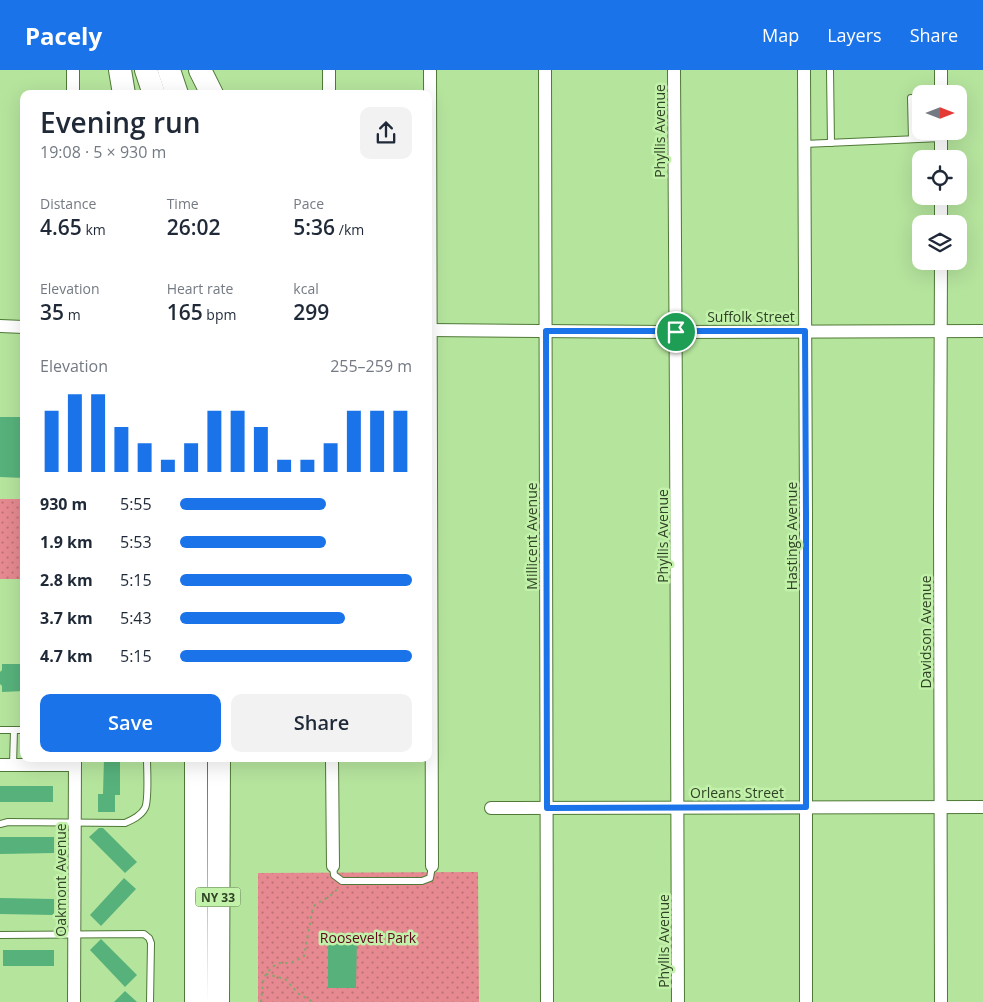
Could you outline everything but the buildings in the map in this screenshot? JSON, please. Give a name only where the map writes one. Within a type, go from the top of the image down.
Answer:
[{"type":"highway","points":[[120,70],[123,90]]},
{"type":"highway","points":[[146,70],[153,90]]},
{"type":"highway","points":[[168,70],[176,90]]},
{"type":"highway","points":[[200,70],[210,90]]},
{"type":"highway","name":"NY 33","points":[[196,762],[196,1002]]},
{"type":"highway","name":"NY 33","points":[[218,1002],[219,764]]},
{"type":"street","points":[[73,70],[73,90]]},
{"type":"street","points":[[329,70],[329,90]]},
{"type":"street","points":[[430,70],[430,90]]},
{"type":"street","name":"Millicent Avenue","points":[[545,70],[547,1002]]},
{"type":"street","name":"Phyllis Avenue","points":[[674,70],[678,1002]]},
{"type":"street","name":"Hastings Avenue","points":[[804,70],[806,1002]]},
{"type":"street","points":[[941,85],[942,70]]},
{"type":"street","name":"Davidson Avenue","points":[[941,270],[941,1002]]},
{"type":"street","points":[[0,326],[20,327]]},
{"type":"street","name":"Suffolk Street","points":[[432,330],[676,332],[983,331]]},
{"type":"street","points":[[6,765],[76,762]]},
{"type":"street","name":"Oakmont Avenue","points":[[74,1002],[76,762]]},
{"type":"street","points":[[332,762],[333,866]]},
{"type":"street","points":[[431,762],[432,866]]},
{"type":"street","name":"Orleans Street","points":[[491,808],[983,807]]},
{"type":"lane","points":[[830,70],[831,143]]},
{"type":"lane","points":[[804,144],[912,139],[911,98]]},
{"type":"lane","points":[[0,730],[20,730]]},
{"type":"lane","points":[[6,765],[14,730]]},
{"type":"lane","points":[[0,824],[8,822],[125,823],[133,820],[146,807],[148,762]]},
{"type":"lane","points":[[333,866],[334,875],[342,881],[422,880],[430,878],[432,866]]},
{"type":"lane","points":[[0,935],[144,934],[149,938],[150,943],[150,1002]]},
{"type":"path","points":[[261,1002],[263,982],[266,974],[276,964],[296,961],[304,956],[313,907],[334,894],[342,881]]},
{"type":"path","points":[[266,974],[285,979],[299,994],[313,1002]]},
{"type":"green space","points":[[0,499],[20,499],[20,579],[0,579]]},
{"type":"green space","name":"Roosevelt Park","points":[[478,872],[479,1002],[258,1002],[258,873]]},
{"type":"route","points":[[546,331],[676,332],[805,331],[806,807],[547,808],[546,331]]}]
